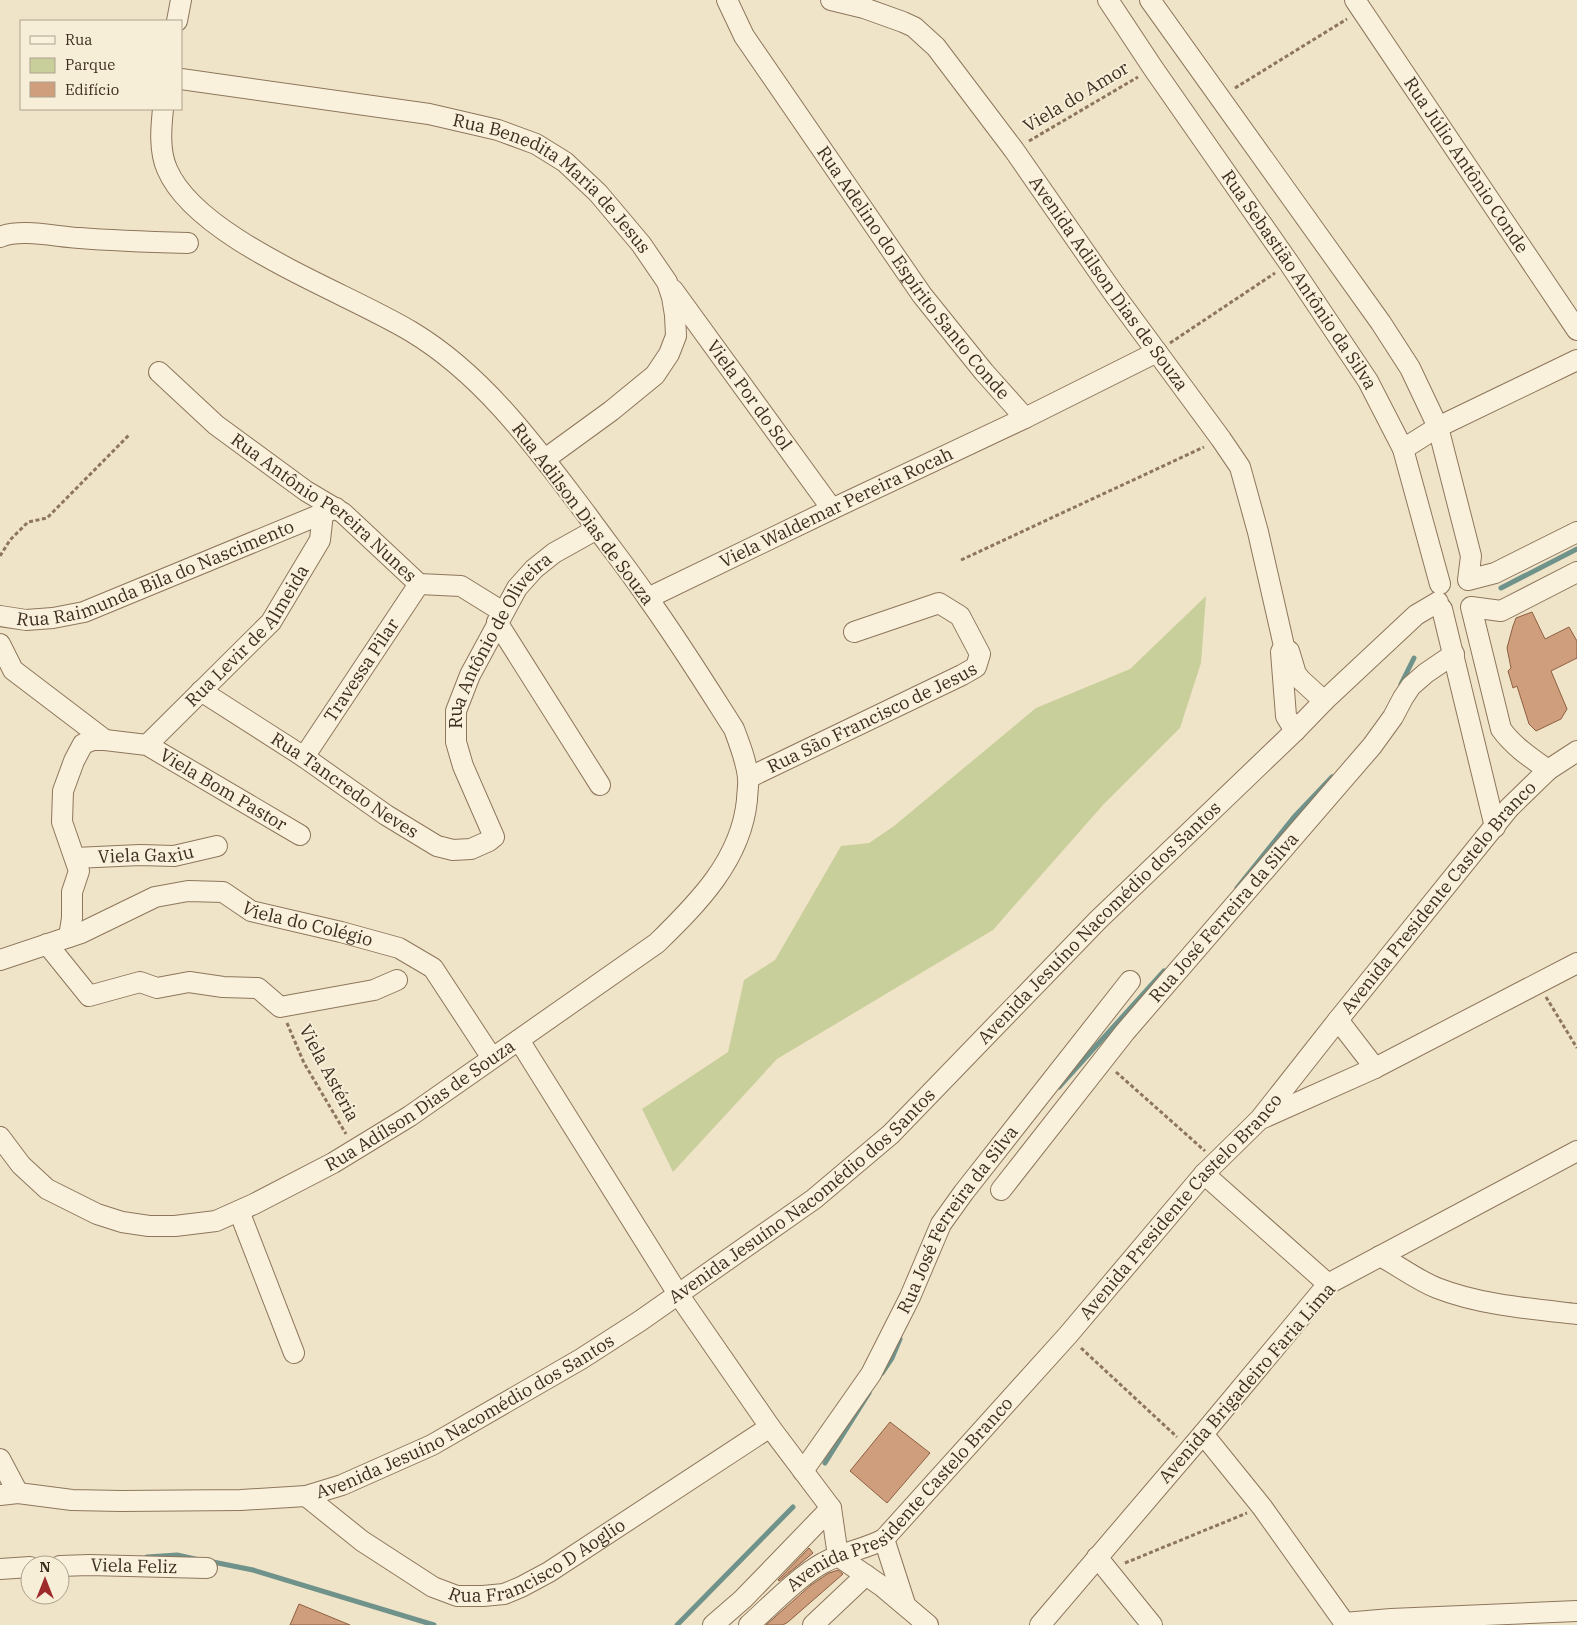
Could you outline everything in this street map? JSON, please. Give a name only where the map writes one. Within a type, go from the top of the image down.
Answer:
[{"type":"street","points":[[177,20],[181,0]]},
{"type":"street","name":"Rua Adelino do Espírito Santo Conde","points":[[726,0],[744,36],[922,295],[984,372],[1025,418]]},
{"type":"street","name":"Avenida Adilson Dias de Souza","points":[[831,0],[867,4],[914,27],[936,47],[1014,150],[1112,291],[1221,439],[1240,467],[1258,532],[1284,646],[1289,651],[1296,674],[1300,680],[1324,701]]},
{"type":"street","name":"Rua Sebastião Antônio da Silva","points":[[1108,0],[1368,381],[1403,449],[1495,827]]},
{"type":"street","points":[[1150,0],[1381,323],[1410,368],[1438,427],[1471,556],[1468,580]]},
{"type":"street","name":"Rua Júlio Antônio Conde","points":[[1358,5],[1577,330]]},
{"type":"street","name":"Rua Benedita Maria de Jesus","points":[[182,79],[429,114],[498,130],[536,144],[565,162],[598,193],[640,244],[667,282],[675,315],[676,336],[669,354],[655,375],[545,459]]},
{"type":"street","name":"Rua Adilson Dias de Souza","points":[[163,110],[161,126],[162,148],[166,168],[180,192],[203,214],[227,233],[276,261],[413,332],[449,358],[480,386],[545,459],[648,598],[734,729],[742,751],[748,778]]},
{"type":"street","points":[[0,237],[7,234],[28,234],[188,243]]},
{"type":"street","name":"Viela Por do Sol","points":[[667,282],[832,509]]},
{"type":"street","points":[[1025,418],[1157,352]]},
{"type":"street","points":[[1403,449],[1438,427],[1577,360]]},
{"type":"street","name":"Rua Antônio Pereira Nunes","points":[[159,372],[216,425],[306,491],[330,511],[344,513],[419,584],[461,586],[500,617]]},
{"type":"street","name":"Viela Waldemar Pereira Rocah","points":[[648,598],[1025,418]]},
{"type":"street","name":"Rua Raimunda Bila do Nascimento","points":[[0,616],[26,620],[53,618],[84,612],[330,511]]},
{"type":"street","name":"Rua Levir de Almeida","points":[[147,745],[271,622],[320,540],[330,511]]},
{"type":"street","name":"Rua Antônio de Oliveira","points":[[494,836],[462,766],[454,724],[456,711],[470,675],[516,588],[534,569],[554,553],[597,529]]},
{"type":"street","points":[[1468,580],[1494,573],[1577,532]]},
{"type":"street","points":[[1471,606],[1501,611],[1577,572]]},
{"type":"street","points":[[1454,575],[1468,580],[1474,588],[1475,594],[1471,606],[1466,611],[1454,614],[1440,598],[1448,577],[1454,575]]},
{"type":"street","name":"Travessa Pilar","points":[[304,757],[419,584]]},
{"type":"street","name":"Avenida Jesuíno Nacomédio dos Santos","points":[[9,1494],[72,1500],[241,1500],[306,1496],[342,1485],[432,1445],[581,1359],[678,1294],[814,1198],[891,1134],[1098,920],[1324,701],[1416,615],[1440,598]]},
{"type":"street","name":"Rua São Francisco de Jesus","points":[[748,778],[962,675],[976,667],[980,654],[960,616],[939,603],[854,632]]},
{"type":"street","points":[[1471,606],[1498,722],[1507,736],[1522,751],[1548,770]]},
{"type":"street","points":[[500,617],[600,785]]},
{"type":"street","points":[[0,644],[13,670],[105,740]]},
{"type":"street","name":"Avenida Adilson Dias de Souza","points":[[1284,646],[1281,652],[1286,716],[1295,731]]},
{"type":"street","name":"Rua José Ferreira da Silva","points":[[1001,1190],[1125,1032],[1372,746],[1393,717],[1402,698],[1411,686],[1454,654]]},
{"type":"street","name":"Rua Tancredo Neves","points":[[201,691],[304,757],[386,816],[437,846],[453,850],[471,849],[489,841],[494,836]]},
{"type":"street","points":[[75,935],[72,918],[72,892],[80,871],[62,822],[63,790],[82,744],[93,740],[105,740],[147,745]]},
{"type":"street","name":"Viela Bom Pastor","points":[[147,745],[300,835]]},
{"type":"street","name":"Avenida Presidente Castelo Branco","points":[[749,1625],[814,1568],[838,1556],[871,1546],[884,1539],[1068,1335],[1210,1167],[1260,1119],[1523,793],[1548,770],[1577,751]]},
{"type":"street","name":"Rua Adílson Dias de Souza","points":[[0,1137],[20,1165],[47,1189],[74,1204],[116,1220],[149,1226],[175,1226],[216,1221],[239,1211],[355,1150],[410,1116],[657,943],[692,910],[718,877],[735,846],[742,827],[748,778]]},
{"type":"street","name":"Viela Gaxiu","points":[[75,858],[140,855],[174,856],[217,846]]},
{"type":"street","name":"Viela do Colégio","points":[[0,960],[75,935],[155,897],[188,891],[223,892],[251,911],[399,948],[433,968],[492,1058]]},
{"type":"street","points":[[47,944],[89,996],[140,982],[157,988],[190,982],[223,987],[258,988],[280,1007],[374,990],[397,980]]},
{"type":"street","points":[[1260,1119],[1375,1068],[1577,963]]},
{"type":"street","name":"Rua José Ferreira da Silva","points":[[803,1471],[872,1374],[910,1297],[942,1224],[970,1184],[1130,981]]},
{"type":"street","points":[[1338,1020],[1375,1068]]},
{"type":"street","points":[[519,1040],[678,1294],[770,1427],[831,1508],[838,1556],[905,1604],[928,1625]]},
{"type":"street","name":"Avenida Brigadeiro Faria Lima","points":[[1040,1625],[1103,1564],[1190,1449],[1328,1284],[1577,1151]]},
{"type":"street","points":[[1210,1167],[1328,1284]]},
{"type":"street","points":[[239,1211],[294,1353]]},
{"type":"street","points":[[1380,1256],[1435,1288],[1464,1298],[1535,1310],[1577,1314]]},
{"type":"street","name":"Rua Francisco D Aoglio","points":[[306,1496],[362,1542],[433,1588],[457,1596],[504,1594],[521,1588],[549,1572],[770,1427]]},
{"type":"street","points":[[1203,1434],[1262,1507],[1345,1624],[1577,1611]]},
{"type":"street","points":[[0,1460],[9,1494]]},
{"type":"street","name":"Avenida Presidente Castelo Branco","points":[[713,1625],[742,1599],[831,1508]]},
{"type":"street","points":[[884,1539],[905,1604]]},
{"type":"street","points":[[1103,1564],[1152,1625]]},
{"type":"street","name":"Viela Feliz","points":[[70,1566],[207,1568]]},
{"type":"street","points":[[0,1569],[20,1568]]},
{"type":"street","points":[[812,1625],[866,1575]]},
{"type":"path","points":[[1219,98],[1358,5]]},
{"type":"path","name":"Viela do Amor","points":[[1014,150],[1153,68]]},
{"type":"path","points":[[1157,352],[1289,263]]},
{"type":"path","points":[[0,556],[10,540],[28,522],[47,518],[129,435]]},
{"type":"path","points":[[961,560],[1221,439]]},
{"type":"path","points":[[1537,984],[1577,1048]]},
{"type":"path","name":"Viela Astéria","points":[[280,1007],[304,1063],[355,1150]]},
{"type":"path","points":[[1103,1061],[1210,1167]]},
{"type":"path","points":[[1068,1335],[1190,1449]]},
{"type":"path","points":[[1103,1564],[1262,1507]]},
{"type":"green space","points":[[1206,596],[1201,663],[1180,728],[1103,805],[993,930],[777,1059],[673,1172],[642,1109],[728,1052],[744,980],[775,960],[841,846],[869,843],[894,826],[1036,708],[1130,669]]},
{"type":"building","points":[[1532,612],[1545,639],[1569,627],[1577,641],[1577,658],[1551,671],[1567,709],[1561,719],[1536,731],[1529,724],[1517,686],[1513,688],[1508,671],[1511,668],[1507,648],[1516,618]]},
{"type":"building","points":[[890,1422],[930,1453],[887,1503],[850,1471]]},
{"type":"building","points":[[809,1548],[813,1553],[779,1581],[778,1580]]},
{"type":"building","points":[[838,1570],[843,1574],[788,1622],[783,1625],[766,1625],[811,1585],[829,1573]]},
{"type":"building","points":[[299,1604],[350,1625],[290,1625]]},
{"type":"waterway","points":[[1501,588],[1577,549]]},
{"type":"waterway","points":[[1401,684],[1414,658]]},
{"type":"waterway","points":[[1237,888],[1294,817],[1332,777]]},
{"type":"waterway","points":[[1059,1087],[1164,971]]},
{"type":"waterway","points":[[882,1373],[892,1358],[900,1339]]},
{"type":"waterway","points":[[825,1463],[869,1393]]},
{"type":"waterway","points":[[677,1625],[793,1507]]},
{"type":"waterway","points":[[147,1557],[177,1555],[195,1559]]},
{"type":"waterway","points":[[208,1561],[253,1570],[434,1625]]}]
